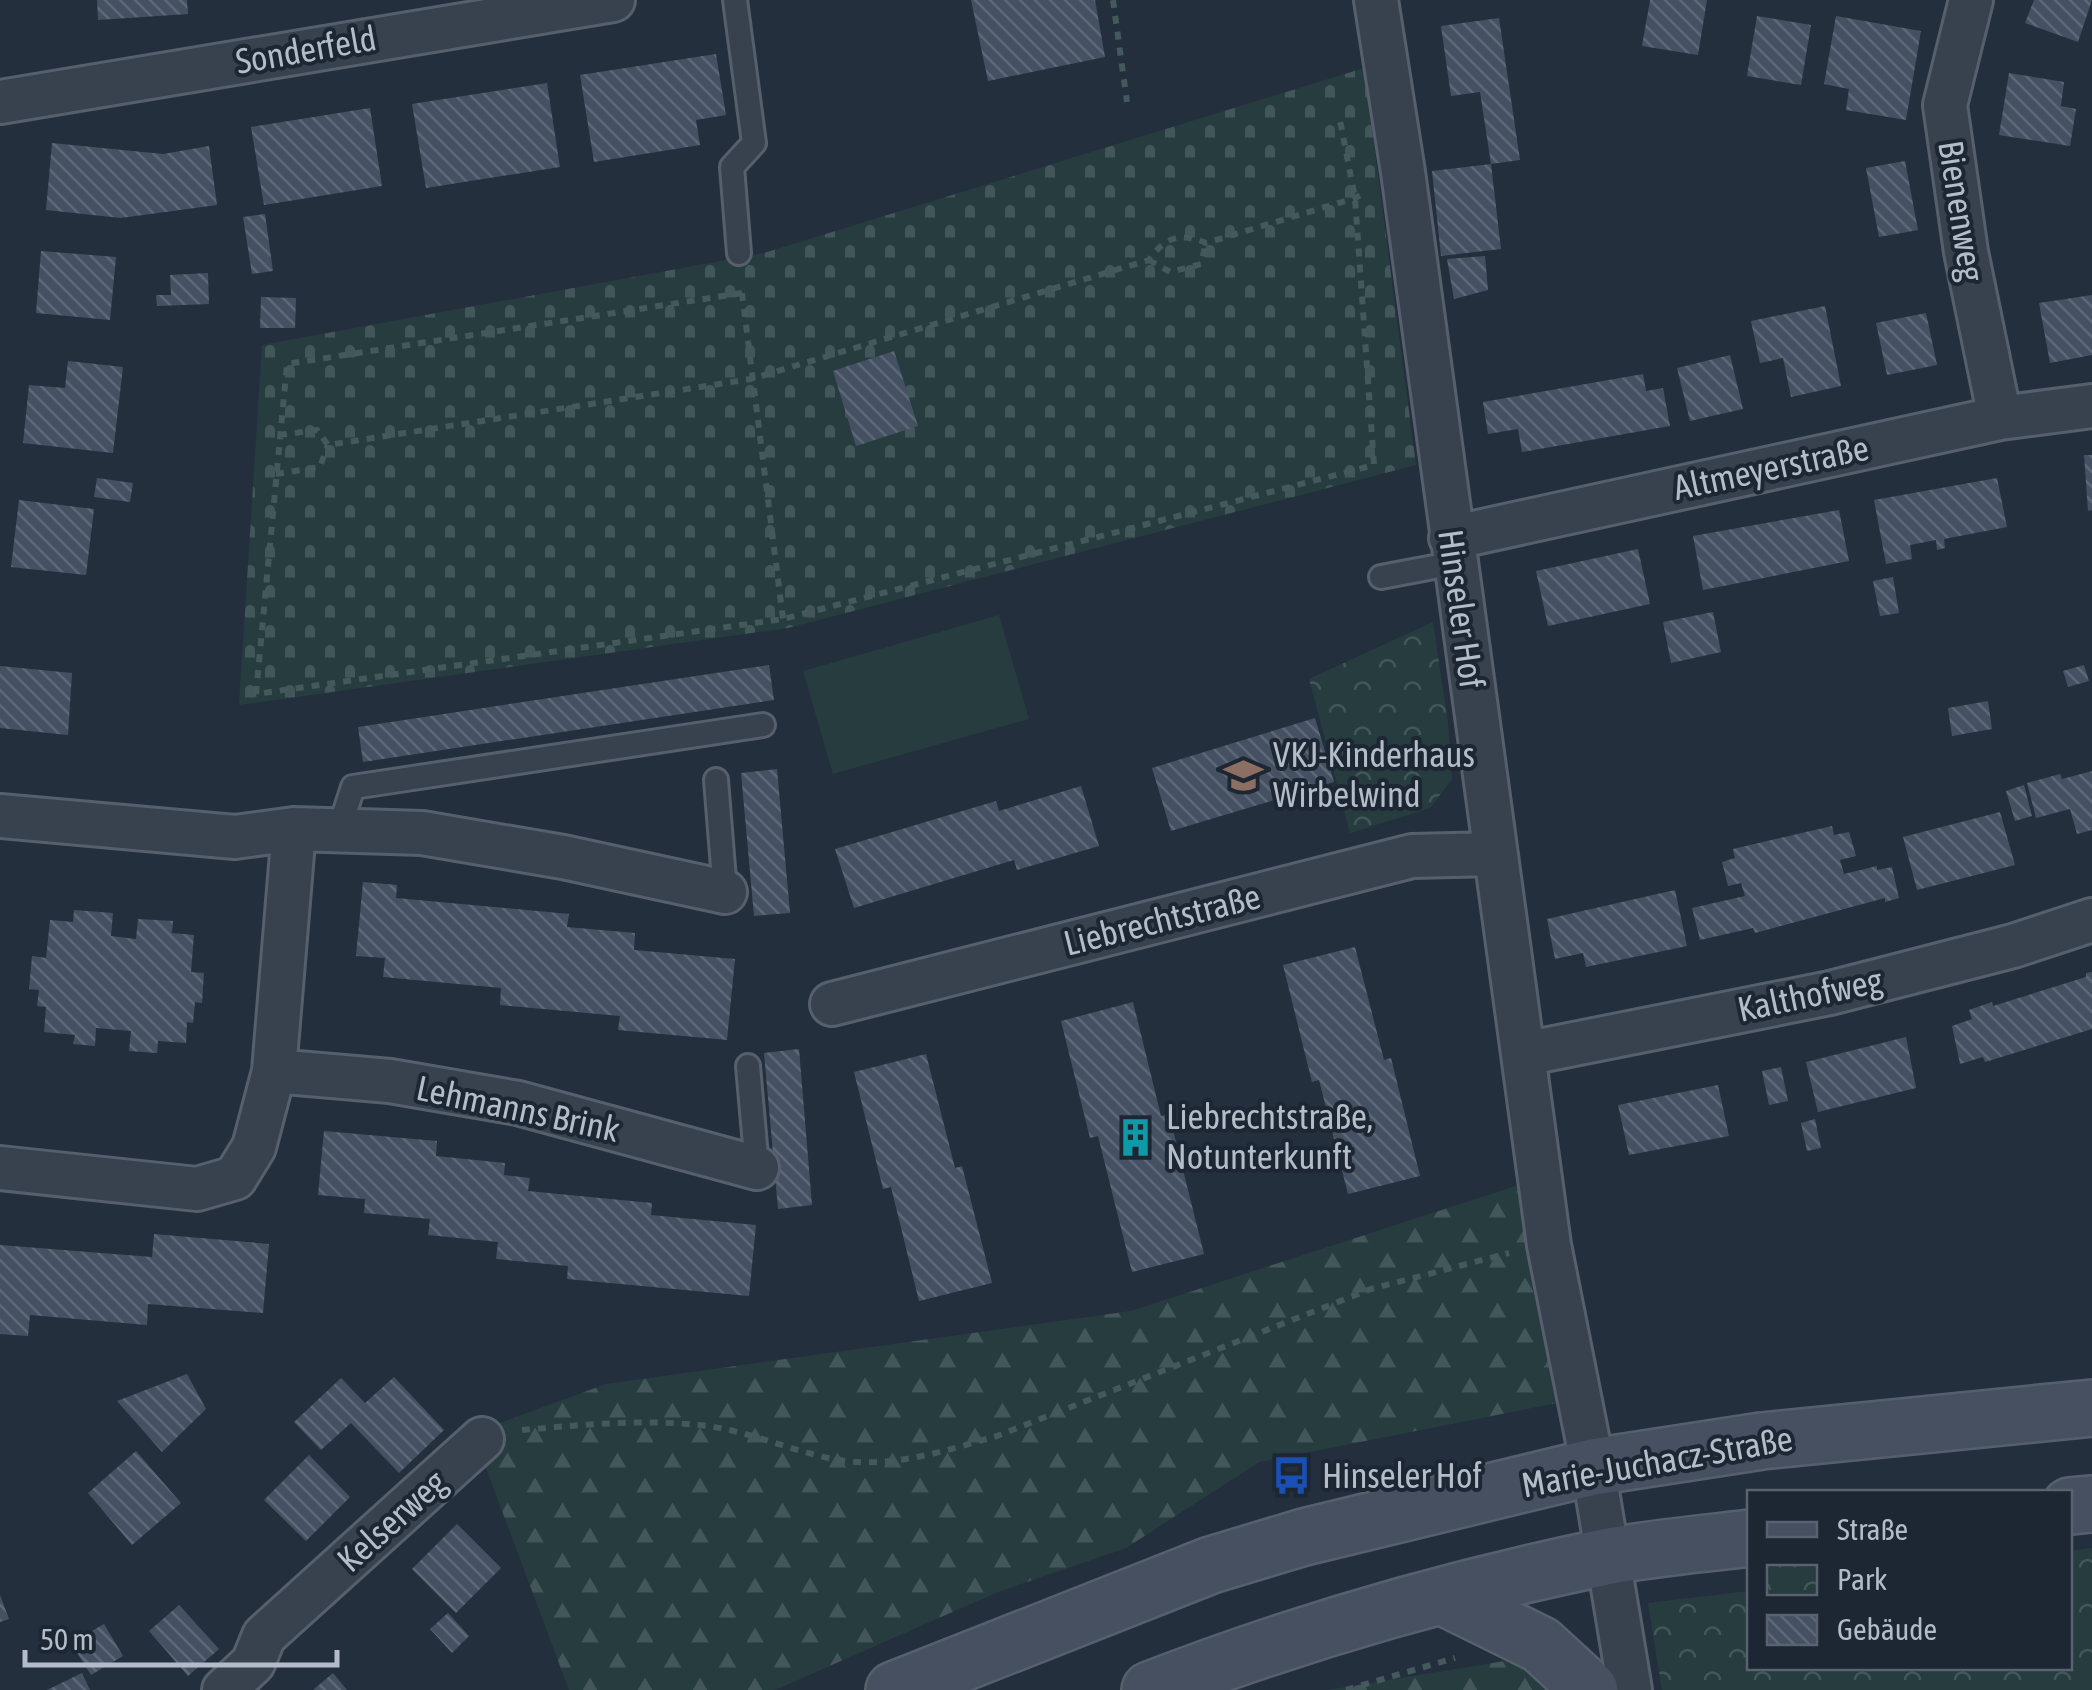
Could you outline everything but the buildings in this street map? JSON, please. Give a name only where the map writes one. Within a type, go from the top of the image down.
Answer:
[{"type":"main road","name":"Marie-Juchacz-Straße","points":[[894,1690],[1211,1564],[1304,1537],[1593,1467],[1762,1441],[2092,1408]]},
{"type":"main road","points":[[1150,1690],[1242,1654],[1442,1596],[1608,1556],[1747,1538]]},
{"type":"main road","points":[[1442,1596],[1542,1645],[1590,1690]]},
{"type":"street","name":"Sonderfeld","points":[[0,102],[612,0]]},
{"type":"street","name":"Hinseler Hof","points":[[1376,0],[1404,172],[1550,1244],[1630,1690]]},
{"type":"street","name":"Bienenweg","points":[[1960,2],[1945,105],[1966,252],[2000,418]]},
{"type":"street","name":"Altmeyerstraße","points":[[1453,550],[2000,418],[2092,406]]},
{"type":"street","points":[[0,816],[235,837],[294,829],[440,836],[564,856],[724,892]]},
{"type":"street","points":[[0,1168],[197,1189],[235,1178],[254,1147],[274,1071],[294,829]]},
{"type":"street","name":"Liebrechtstraße","points":[[832,1004],[1412,856],[1494,854]]},
{"type":"street","name":"Kalthofweg","points":[[1524,1054],[1830,993],[2013,946],[2092,920]]},
{"type":"street","name":"Lehmanns Brink","points":[[274,1071],[390,1081],[518,1102],[757,1168]]},
{"type":"street","name":"Kelserweg","points":[[224,1690],[253,1664],[264,1636],[482,1439]]},
{"type":"lane","points":[[735,0],[754,143],[732,167],[739,253]]},
{"type":"lane","points":[[1381,577],[1453,550]]},
{"type":"lane","points":[[339,830],[352,786],[762,726]]},
{"type":"lane","points":[[716,780],[724,892]]},
{"type":"lane","points":[[748,1066],[757,1168]]},
{"type":"path","points":[[1113,0],[1127,102]]},
{"type":"path","points":[[784,620],[742,293],[287,364],[256,694],[784,620],[1374,465],[1354,198],[1339,115]]},
{"type":"path","points":[[328,445],[751,379],[1149,260],[1162,241],[1187,234],[1206,242],[1354,198],[1404,172]]},
{"type":"path","points":[[1149,260],[1170,272],[1201,264],[1206,242]]},
{"type":"path","points":[[279,435],[317,430],[328,445]]},
{"type":"path","points":[[276,474],[320,466],[328,445]]},
{"type":"path","points":[[482,1439],[517,1430],[647,1422],[732,1431],[842,1461],[888,1460],[939,1452],[997,1436],[1371,1289],[1550,1244]]},
{"type":"path","points":[[1346,1690],[1462,1656]]},
{"type":"green space","points":[[1364,68],[1416,465],[788,628],[239,705],[262,345],[764,253]]},
{"type":"green space","points":[[999,615],[1029,719],[833,774],[803,671]]},
{"type":"green space","points":[[1433,622],[1452,779],[1430,808],[1350,833],[1309,679]]},
{"type":"green space","points":[[1525,1183],[1562,1402],[1259,1462],[1126,1548],[998,1592],[775,1690],[569,1690],[473,1433],[606,1384],[1131,1311]]},
{"type":"green space","points":[[2092,1548],[2092,1690],[1662,1690],[1648,1603],[1747,1591],[1747,1670],[2072,1670],[2072,1551]]},
{"type":"green space","points":[[1589,1647],[1600,1690],[1328,1690]]},
{"type":"place","name":"VKJ-Kinderhaus Wirbelwind","points":[[1243,775]]},
{"type":"place","name":"Liebrechtstraße, Notunterkunft","points":[[1136,1137]]},
{"type":"place","name":"Hinseler Hof","points":[[1292,1476]]}]
